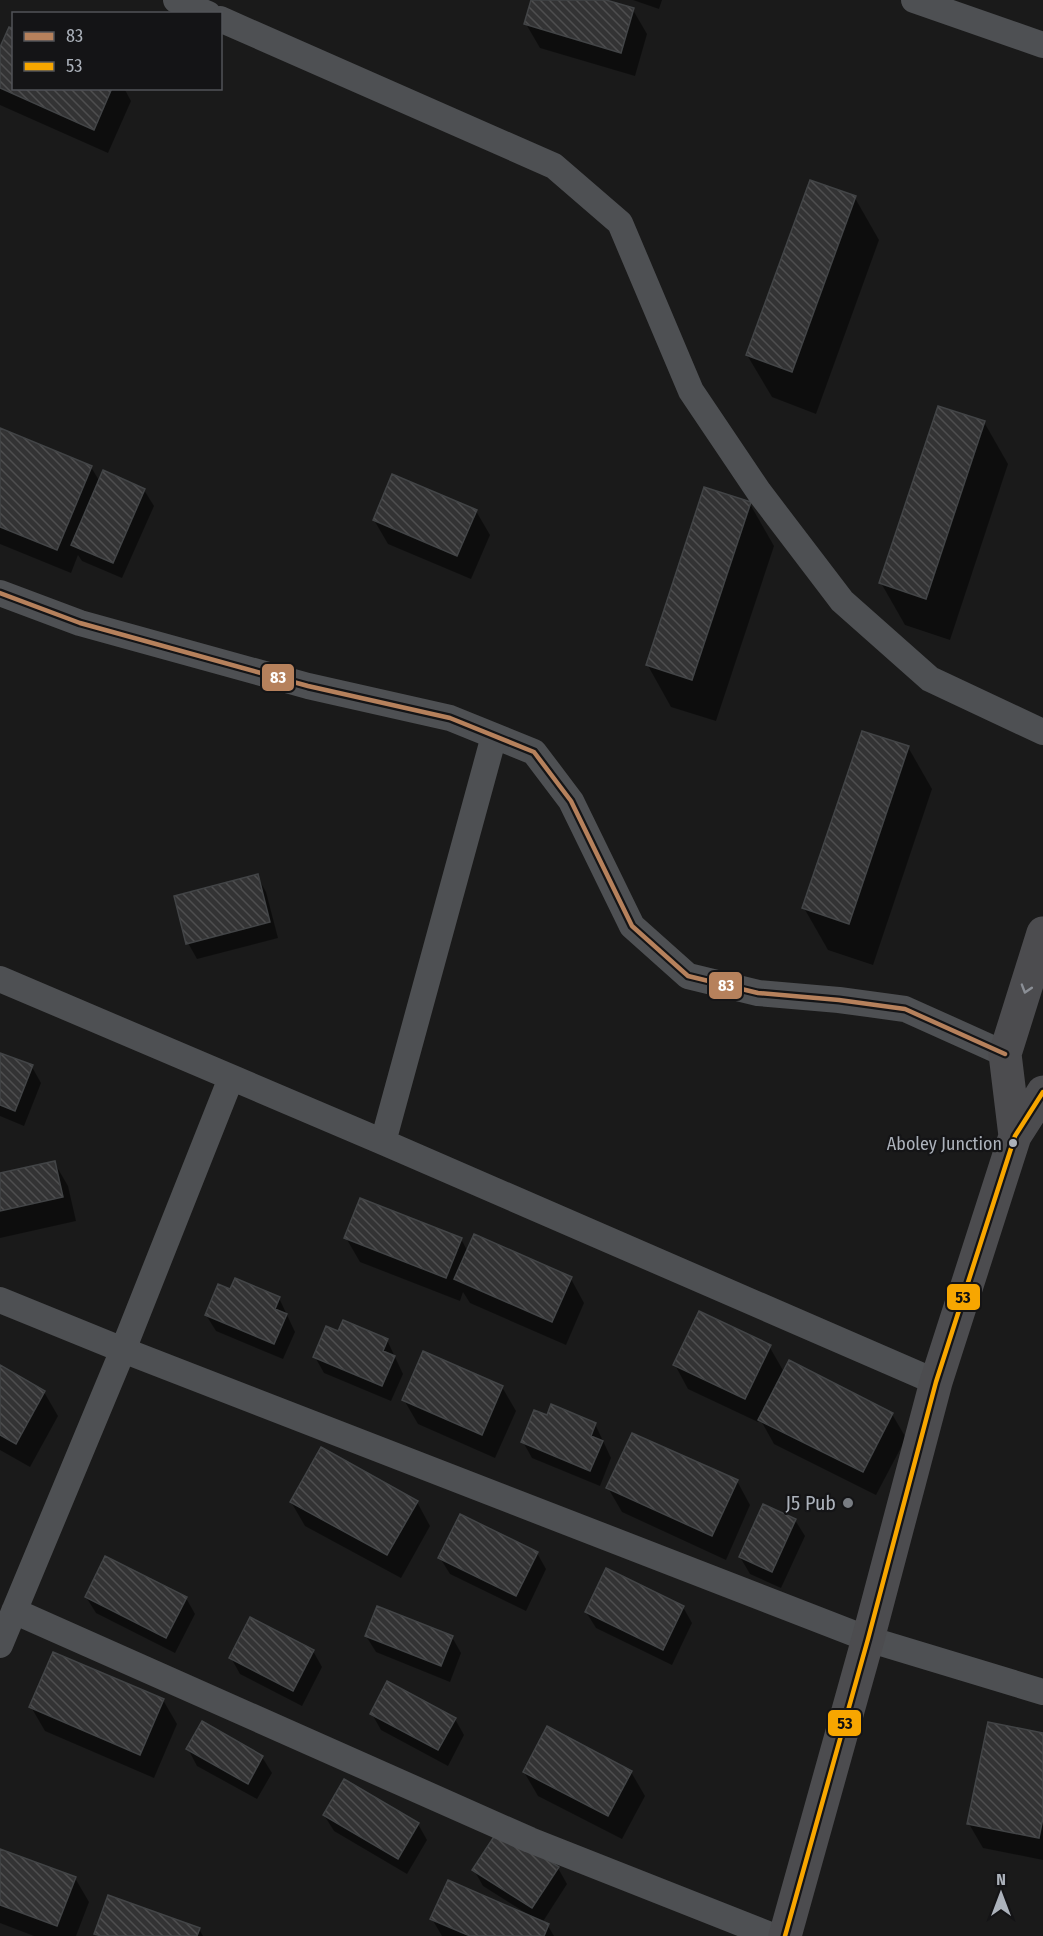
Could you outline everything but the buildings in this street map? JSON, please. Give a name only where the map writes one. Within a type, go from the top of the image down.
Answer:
[{"type":"highway","points":[[1015,1136],[1005,1054],[1043,933]]},
{"type":"highway","points":[[785,1936],[868,1639],[936,1382],[1015,1136],[1043,1092]]},
{"type":"street","points":[[176,0],[203,12]]},
{"type":"street","points":[[914,0],[1043,45]]},
{"type":"street","points":[[222,20],[554,166],[620,223],[691,391],[759,492],[842,601],[930,680],[1043,732]]},
{"type":"street","points":[[0,593],[80,623],[308,686],[450,718],[534,752],[571,801],[632,926],[688,976],[758,993],[839,1000],[905,1009],[1005,1054]]},
{"type":"street","points":[[383,1142],[494,736]]},
{"type":"street","points":[[0,980],[383,1142],[936,1382]]},
{"type":"street","points":[[0,1646],[123,1350],[231,1078]]},
{"type":"street","points":[[0,1300],[123,1350],[868,1639],[1043,1692]]},
{"type":"street","points":[[14,1611],[530,1840],[773,1936]]},
{"type":"transit line","name":"83","points":[[0,593],[80,623],[308,686],[450,718],[534,752],[571,801],[632,926],[688,976],[758,993],[839,1000],[905,1009],[1005,1054]]},
{"type":"transit line","name":"53","points":[[785,1936],[868,1639],[936,1382],[1015,1136],[1043,1092]]},
{"type":"place","name":"Aboley Junction","points":[[1013,1143]]},
{"type":"place","name":"J5 Pub","points":[[848,1503]]}]
